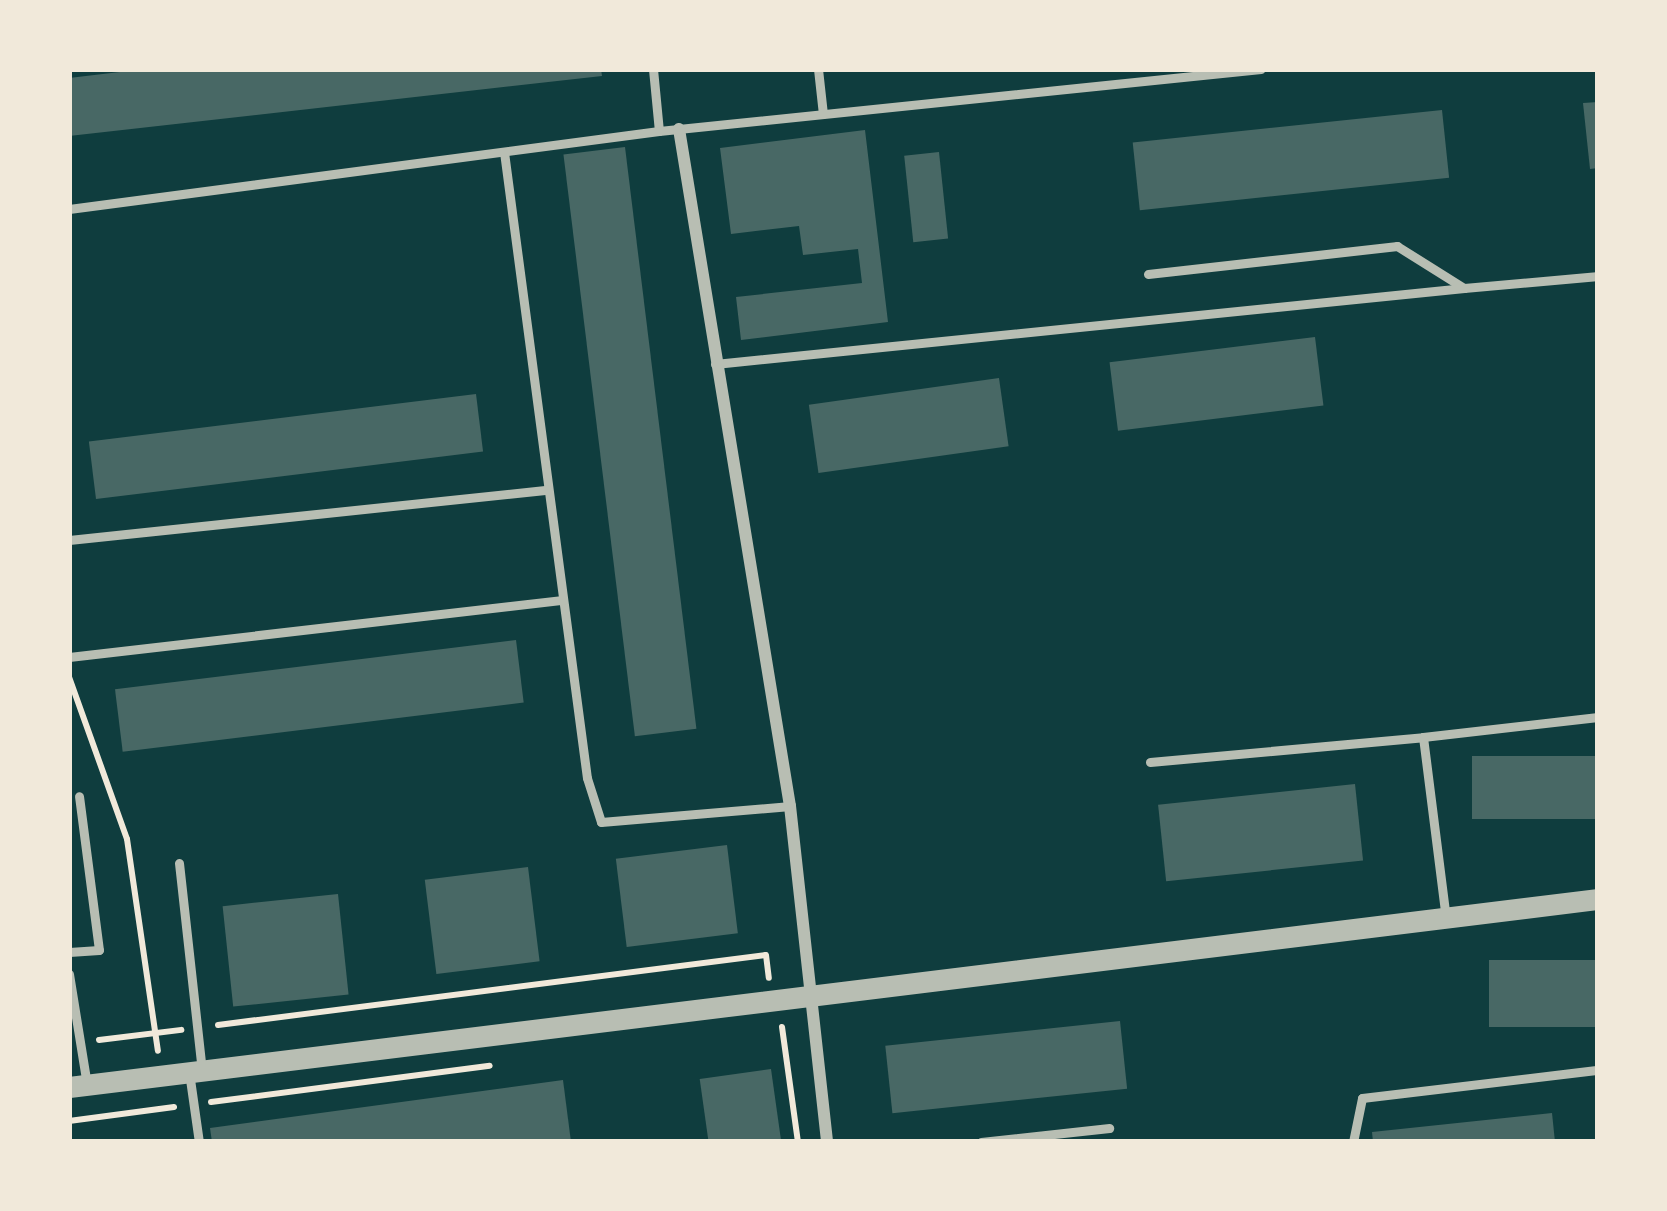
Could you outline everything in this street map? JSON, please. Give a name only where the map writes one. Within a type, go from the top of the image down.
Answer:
[{"type":"street","points":[[679,129],[790,806],[827,1142]]},
{"type":"street","points":[[78,1086],[1598,899]]},
{"type":"lane","points":[[653,69],[659,131]]},
{"type":"lane","points":[[818,69],[823,114]]},
{"type":"lane","points":[[69,209],[659,131],[1261,69]]},
{"type":"lane","points":[[504,152],[587,778],[601,822],[790,806]]},
{"type":"lane","points":[[1148,274],[1397,246],[1464,288]]},
{"type":"lane","points":[[715,364],[1598,276]]},
{"type":"lane","points":[[69,540],[547,490]]},
{"type":"lane","points":[[69,657],[563,600]]},
{"type":"lane","points":[[1150,762],[1598,717]]},
{"type":"lane","points":[[1424,737],[1446,918]]},
{"type":"lane","points":[[69,952],[99,950],[79,796]]},
{"type":"lane","points":[[179,863],[197,1028],[194,1105],[200,1142]]},
{"type":"lane","points":[[69,974],[80,1042],[78,1086]]},
{"type":"lane","points":[[1353,1142],[1362,1098],[1598,1070]]},
{"type":"lane","points":[[981,1142],[1109,1128]]},
{"type":"path","points":[[69,677],[127,839],[162,1076]]},
{"type":"path","points":[[80,1042],[766,955],[772,1001],[783,1027],[798,1142]]},
{"type":"path","points":[[759,1030],[783,1027]]},
{"type":"path","points":[[69,1121],[500,1064]]},
{"type":"building","points":[[145,69],[601,69],[602,76],[69,136],[69,78]]},
{"type":"building","points":[[1598,102],[1598,168],[1590,169],[1583,103]]},
{"type":"building","points":[[1442,110],[1449,178],[1140,210],[1133,143]]},
{"type":"building","points":[[865,130],[888,322],[741,340],[736,297],[862,283],[858,249],[803,255],[799,226],[731,234],[720,148]]},
{"type":"building","points":[[625,147],[696,729],[635,736],[563,155]]},
{"type":"building","points":[[939,152],[948,239],[913,242],[904,156]]},
{"type":"building","points":[[1315,337],[1323,405],[1118,431],[1110,362]]},
{"type":"building","points":[[999,378],[1009,446],[818,473],[809,405]]},
{"type":"building","points":[[476,394],[483,452],[96,499],[89,442]]},
{"type":"building","points":[[516,640],[524,703],[123,752],[115,689]]},
{"type":"building","points":[[1472,756],[1598,756],[1598,819],[1472,819]]},
{"type":"building","points":[[1355,784],[1363,861],[1166,881],[1158,805]]},
{"type":"building","points":[[727,845],[738,933],[627,947],[616,859]]},
{"type":"building","points":[[528,867],[540,961],[436,974],[425,880]]},
{"type":"building","points":[[338,894],[349,994],[233,1007],[223,906]]},
{"type":"building","points":[[1489,960],[1598,960],[1598,1027],[1489,1027]]},
{"type":"building","points":[[1120,1021],[1127,1089],[892,1113],[885,1046]]},
{"type":"building","points":[[771,1069],[781,1142],[709,1142],[700,1079]]},
{"type":"building","points":[[563,1080],[571,1142],[212,1142],[210,1128]]},
{"type":"building","points":[[1552,1113],[1555,1142],[1373,1142],[1372,1132]]}]
